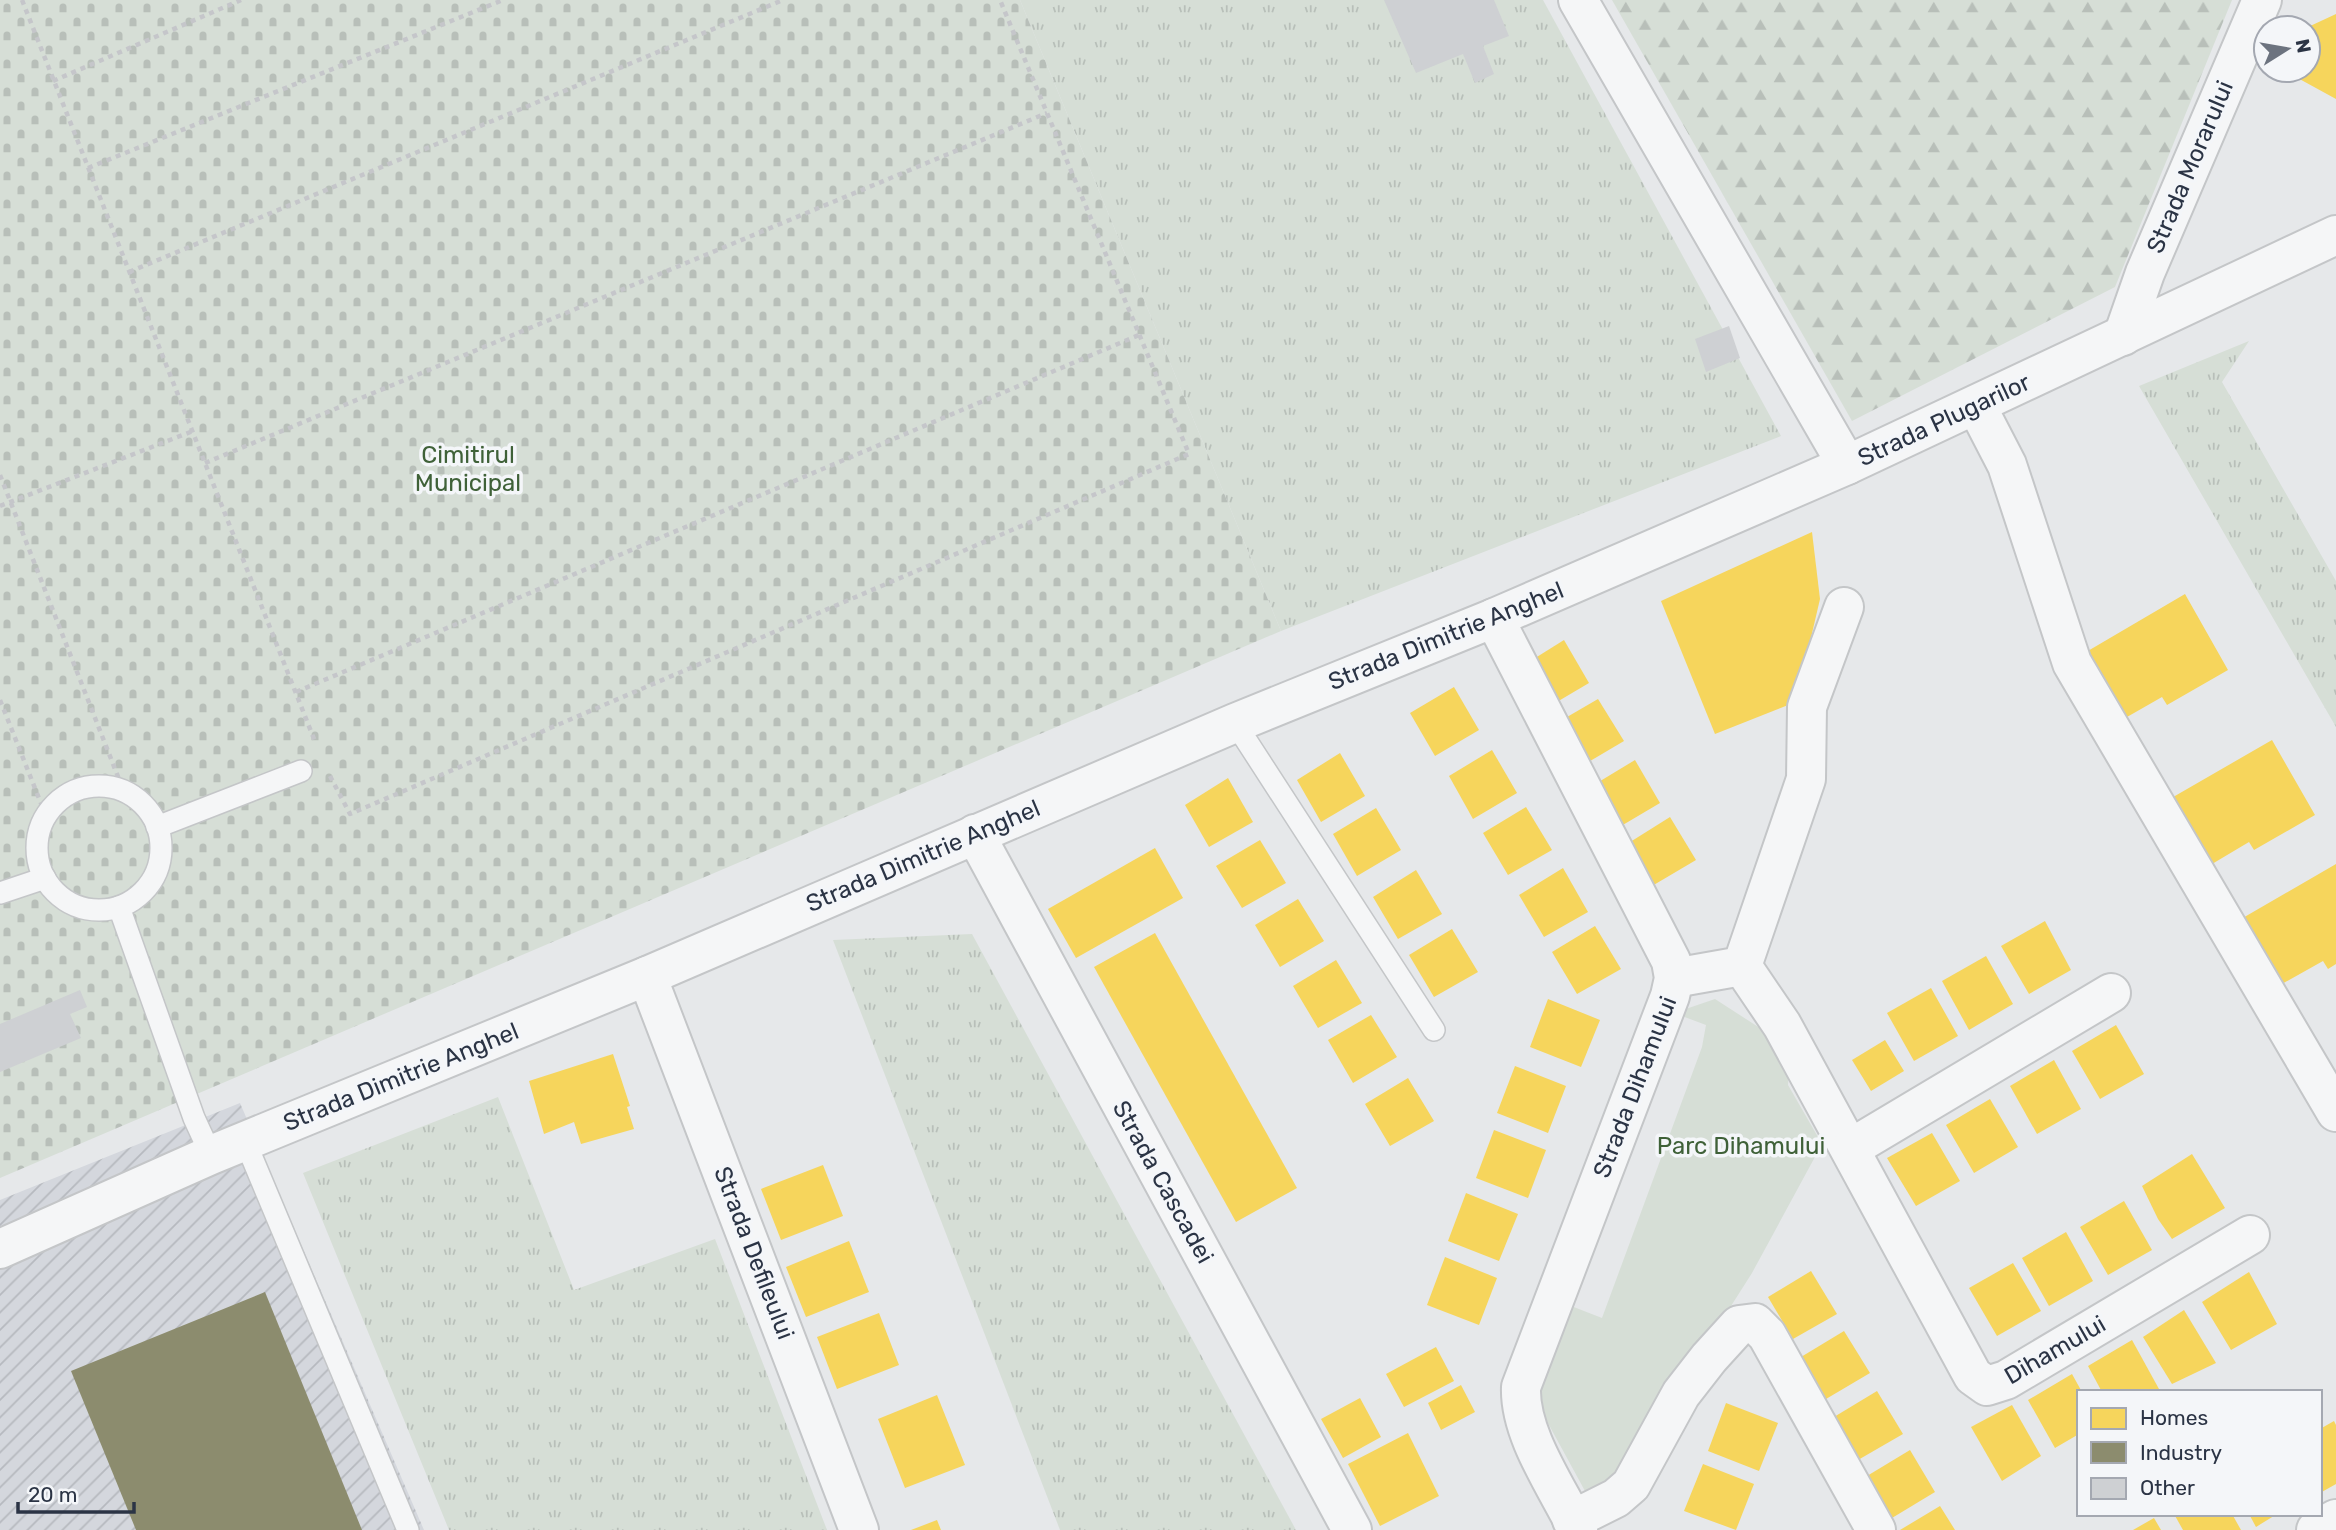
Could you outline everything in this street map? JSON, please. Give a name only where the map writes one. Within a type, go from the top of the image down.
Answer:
[{"type":"street","name":"Strada Plugarilor","points":[[1578,0],[1847,466],[2336,235]]},
{"type":"street","name":"Strada Morarului","points":[[2123,336],[2145,272],[2262,0]]},
{"type":"street","points":[[1976,405],[2007,465],[2072,663],[2336,1112]]},
{"type":"street","name":"Strada Dimitrie Anghel","points":[[0,1249],[211,1155],[647,976],[1235,723],[1494,618],[1847,466]]},
{"type":"street","points":[[1674,978],[1742,966],[1806,779],[1808,707],[1844,607]]},
{"type":"street","name":"Strada Dihamului","points":[[1494,618],[1671,961],[1674,978],[1670,996],[1521,1387],[1520,1405],[1525,1425],[1575,1525]]},
{"type":"street","name":"Strada Cascadei","points":[[975,834],[1352,1530]]},
{"type":"street","name":"Dihamului","points":[[1742,966],[1782,1025],[1973,1376],[1987,1386],[2006,1380],[2250,1235]]},
{"type":"street","name":"Strada Defileului","points":[[647,976],[859,1530]]},
{"type":"street","points":[[1851,1148],[2111,993]]},
{"type":"street","points":[[1575,1525],[1631,1485],[1681,1394],[1709,1358],[1740,1325],[1755,1322],[1767,1335],[1876,1530]]},
{"type":"street","points":[[2316,1530],[2336,1518]]},
{"type":"lane","points":[[1235,723],[1434,1030]]},
{"type":"lane","points":[[157,827],[301,771]]},
{"type":"lane","points":[[96,786],[116,788],[124,792],[134,796],[148,810],[157,827],[161,846],[158,866],[150,884],[136,898],[119,907],[98,910],[77,906],[58,895],[45,878],[38,857],[38,836],[46,816],[60,800],[77,790],[96,786]]},
{"type":"lane","points":[[0,893],[45,878]]},
{"type":"lane","points":[[119,907],[194,1118],[211,1155]]},
{"type":"lane","points":[[245,1141],[408,1530]]},
{"type":"path","points":[[22,0],[324,763],[350,814],[1189,454],[1000,0]]},
{"type":"path","points":[[53,81],[241,0]]},
{"type":"path","points":[[88,168],[503,0]]},
{"type":"path","points":[[129,272],[783,0]]},
{"type":"path","points":[[205,463],[1047,113]]},
{"type":"path","points":[[296,692],[1139,334]]},
{"type":"path","points":[[0,506],[192,431]]},
{"type":"path","points":[[0,475],[124,792]]},
{"type":"path","points":[[0,700],[46,816]]},
{"type":"path","points":[[301,771],[324,763]]},
{"type":"shaded area","points":[[240,1103],[424,1530],[0,1530],[0,1200]]},
{"type":"green space","name":"Cimitirul Municipal","points":[[0,0],[1020,0],[1281,631],[0,1178]]},
{"type":"green space","points":[[1020,0],[1543,0],[1781,436],[1281,631]]},
{"type":"green space","points":[[1612,0],[2232,0],[2115,287],[1852,421]]},
{"type":"green space","points":[[2249,341],[2222,382],[2336,581],[2336,727],[2139,386]]},
{"type":"green space","points":[[972,934],[1296,1530],[1060,1530],[833,940]]},
{"type":"green space","name":"Parc Dihamului","points":[[1715,999],[1763,1030],[1790,1058],[1788,1085],[1822,1144],[1752,1273],[1649,1446],[1591,1502],[1531,1392],[1566,1304],[1602,1318],[1702,1047],[1706,1025],[1674,1013]]},
{"type":"green space","points":[[498,1097],[574,1290],[715,1239],[827,1530],[449,1530],[303,1173]]},
{"type":"building: Homes","points":[[2336,14],[2336,99],[2309,84],[2322,84],[2322,20]]},
{"type":"building: Homes","points":[[1812,532],[1820,599],[1796,702],[1715,734],[1661,601]]},
{"type":"building: Homes","points":[[2185,594],[2228,670],[2167,705],[2162,697],[2120,721],[2081,655]]},
{"type":"building: Homes","points":[[1564,640],[1589,683],[1545,709],[1521,667]]},
{"type":"building: Homes","points":[[1454,687],[1479,730],[1435,756],[1410,713]]},
{"type":"building: Homes","points":[[1598,699],[1624,741],[1580,767],[1555,724]]},
{"type":"building: Homes","points":[[2272,740],[2315,815],[2254,850],[2249,842],[2207,867],[2168,800]]},
{"type":"building: Homes","points":[[1492,750],[1517,793],[1473,819],[1449,776]]},
{"type":"building: Homes","points":[[1340,753],[1365,796],[1321,822],[1297,780]]},
{"type":"building: Homes","points":[[1635,760],[1660,803],[1616,829],[1592,786]]},
{"type":"building: Homes","points":[[1228,778],[1253,822],[1209,847],[1185,805]]},
{"type":"building: Homes","points":[[1526,807],[1552,850],[1508,875],[1483,833]]},
{"type":"building: Homes","points":[[1376,808],[1401,850],[1357,876],[1333,834]]},
{"type":"building: Homes","points":[[1670,817],[1696,860],[1652,886],[1627,844]]},
{"type":"building: Homes","points":[[1260,840],[1286,883],[1242,908],[1216,866]]},
{"type":"building: Homes","points":[[1155,848],[1183,898],[1076,958],[1048,909]]},
{"type":"building: Homes","points":[[2336,864],[2336,964],[2328,969],[2323,961],[2280,985],[2241,919]]},
{"type":"building: Homes","points":[[1563,868],[1588,912],[1544,937],[1519,895]]},
{"type":"building: Homes","points":[[1416,870],[1442,914],[1398,939],[1373,897]]},
{"type":"building: Homes","points":[[1298,899],[1324,941],[1280,967],[1255,925]]},
{"type":"building: Homes","points":[[2045,921],[2071,970],[2029,994],[2001,946]]},
{"type":"building: Homes","points":[[1595,926],[1621,969],[1577,994],[1552,952]]},
{"type":"building: Homes","points":[[1452,929],[1478,972],[1434,997],[1409,955]]},
{"type":"building: Homes","points":[[1155,933],[1297,1188],[1236,1222],[1094,967]]},
{"type":"building: Homes","points":[[1986,956],[2013,1004],[1969,1030],[1942,981]]},
{"type":"building: Homes","points":[[1336,960],[1362,1003],[1318,1028],[1293,986]]},
{"type":"building: Homes","points":[[1931,988],[1958,1036],[1914,1061],[1887,1013]]},
{"type":"building: Homes","points":[[1548,999],[1600,1020],[1581,1067],[1530,1047]]},
{"type":"building: Homes","points":[[1371,1015],[1397,1057],[1353,1083],[1328,1040]]},
{"type":"building: Homes","points":[[2116,1025],[2144,1074],[2100,1099],[2072,1051]]},
{"type":"building: Homes","points":[[1885,1040],[1904,1071],[1871,1091],[1852,1060]]},
{"type":"building: Homes","points":[[613,1054],[630,1106],[627,1107],[634,1129],[581,1144],[574,1122],[544,1134],[529,1081]]},
{"type":"building: Homes","points":[[2054,1060],[2081,1109],[2037,1134],[2010,1086]]},
{"type":"building: Homes","points":[[1515,1066],[1566,1086],[1548,1133],[1497,1113]]},
{"type":"building: Homes","points":[[1408,1078],[1434,1121],[1390,1146],[1365,1104]]},
{"type":"building: Homes","points":[[1990,1099],[2018,1147],[1974,1173],[1946,1125]]},
{"type":"building: Homes","points":[[1494,1130],[1546,1150],[1528,1198],[1476,1178]]},
{"type":"building: Homes","points":[[1932,1133],[1960,1181],[1916,1206],[1887,1158]]},
{"type":"building: Homes","points":[[2192,1154],[2225,1208],[2172,1239],[2158,1219],[2142,1186]]},
{"type":"building: Homes","points":[[823,1165],[843,1216],[781,1240],[761,1189]]},
{"type":"building: Homes","points":[[1466,1193],[1518,1214],[1499,1261],[1448,1241]]},
{"type":"building: Homes","points":[[2124,1201],[2152,1250],[2108,1275],[2080,1227]]},
{"type":"building: Homes","points":[[2066,1232],[2093,1281],[2049,1306],[2022,1258]]},
{"type":"building: Homes","points":[[849,1241],[869,1292],[806,1317],[786,1267]]},
{"type":"building: Homes","points":[[1445,1257],[1497,1278],[1479,1325],[1427,1305]]},
{"type":"building: Homes","points":[[2013,1263],[2041,1311],[1997,1336],[1969,1288]]},
{"type":"building: Homes","points":[[1811,1271],[1837,1314],[1793,1339],[1768,1297]]},
{"type":"building: Homes","points":[[2249,1272],[2277,1324],[2231,1350],[2202,1302]]},
{"type":"building: Homes","points":[[2184,1310],[2216,1363],[2172,1384],[2143,1337]]},
{"type":"building: Homes","points":[[879,1313],[899,1365],[837,1389],[817,1337]]},
{"type":"building: Homes","points":[[1844,1331],[1870,1373],[1826,1399],[1801,1357]]},
{"type":"building: Homes","points":[[2132,1340],[2159,1389],[2101,1390],[2088,1366]]},
{"type":"building: Homes","points":[[1436,1347],[1454,1381],[1404,1407],[1386,1374]]},
{"type":"building: Homes","points":[[2072,1374],[2081,1390],[2077,1390],[2077,1435],[2055,1448],[2028,1400]]},
{"type":"building: Homes","points":[[1461,1385],[1475,1412],[1441,1430],[1428,1403]]},
{"type":"building: Homes","points":[[1877,1391],[1903,1434],[1858,1460],[1834,1417]]},
{"type":"building: Homes","points":[[937,1395],[965,1465],[905,1488],[878,1419]]},
{"type":"building: Homes","points":[[1360,1398],[1381,1437],[1343,1458],[1321,1419]]},
{"type":"building: Homes","points":[[1726,1403],[1778,1423],[1759,1471],[1708,1451]]},
{"type":"building: Homes","points":[[2012,1405],[2041,1456],[2002,1481],[1971,1427]]},
{"type":"building: Homes","points":[[2334,1421],[2336,1425],[2336,1484],[2322,1492],[2322,1428]]},
{"type":"building: Homes","points":[[1408,1433],[1439,1496],[1380,1526],[1348,1464]]},
{"type":"building: Homes","points":[[1910,1450],[1935,1492],[1892,1518],[1867,1476]]},
{"type":"building: Homes","points":[[1703,1464],[1754,1484],[1736,1530],[1684,1511]]},
{"type":"building: Homes","points":[[1940,1506],[1955,1530],[1900,1530]]},
{"type":"building: Homes","points":[[2175,1516],[2233,1516],[2241,1530],[2183,1530]]},
{"type":"building: Homes","points":[[2250,1516],[2274,1516],[2256,1527]]},
{"type":"building: Homes","points":[[2154,1518],[2161,1530],[2133,1530]]},
{"type":"building: Homes","points":[[937,1520],[941,1530],[911,1530]]},
{"type":"building: Industry","points":[[265,1292],[362,1530],[136,1530],[71,1371]]},
{"type":"building: Other","points":[[1384,0],[1494,0],[1509,36],[1483,46],[1494,74],[1475,83],[1463,54],[1416,73]]},
{"type":"building: Other","points":[[1729,326],[1740,358],[1706,372],[1695,339]]},
{"type":"building: Other","points":[[80,990],[87,1007],[70,1014],[81,1038],[0,1072],[0,1024]]}]
